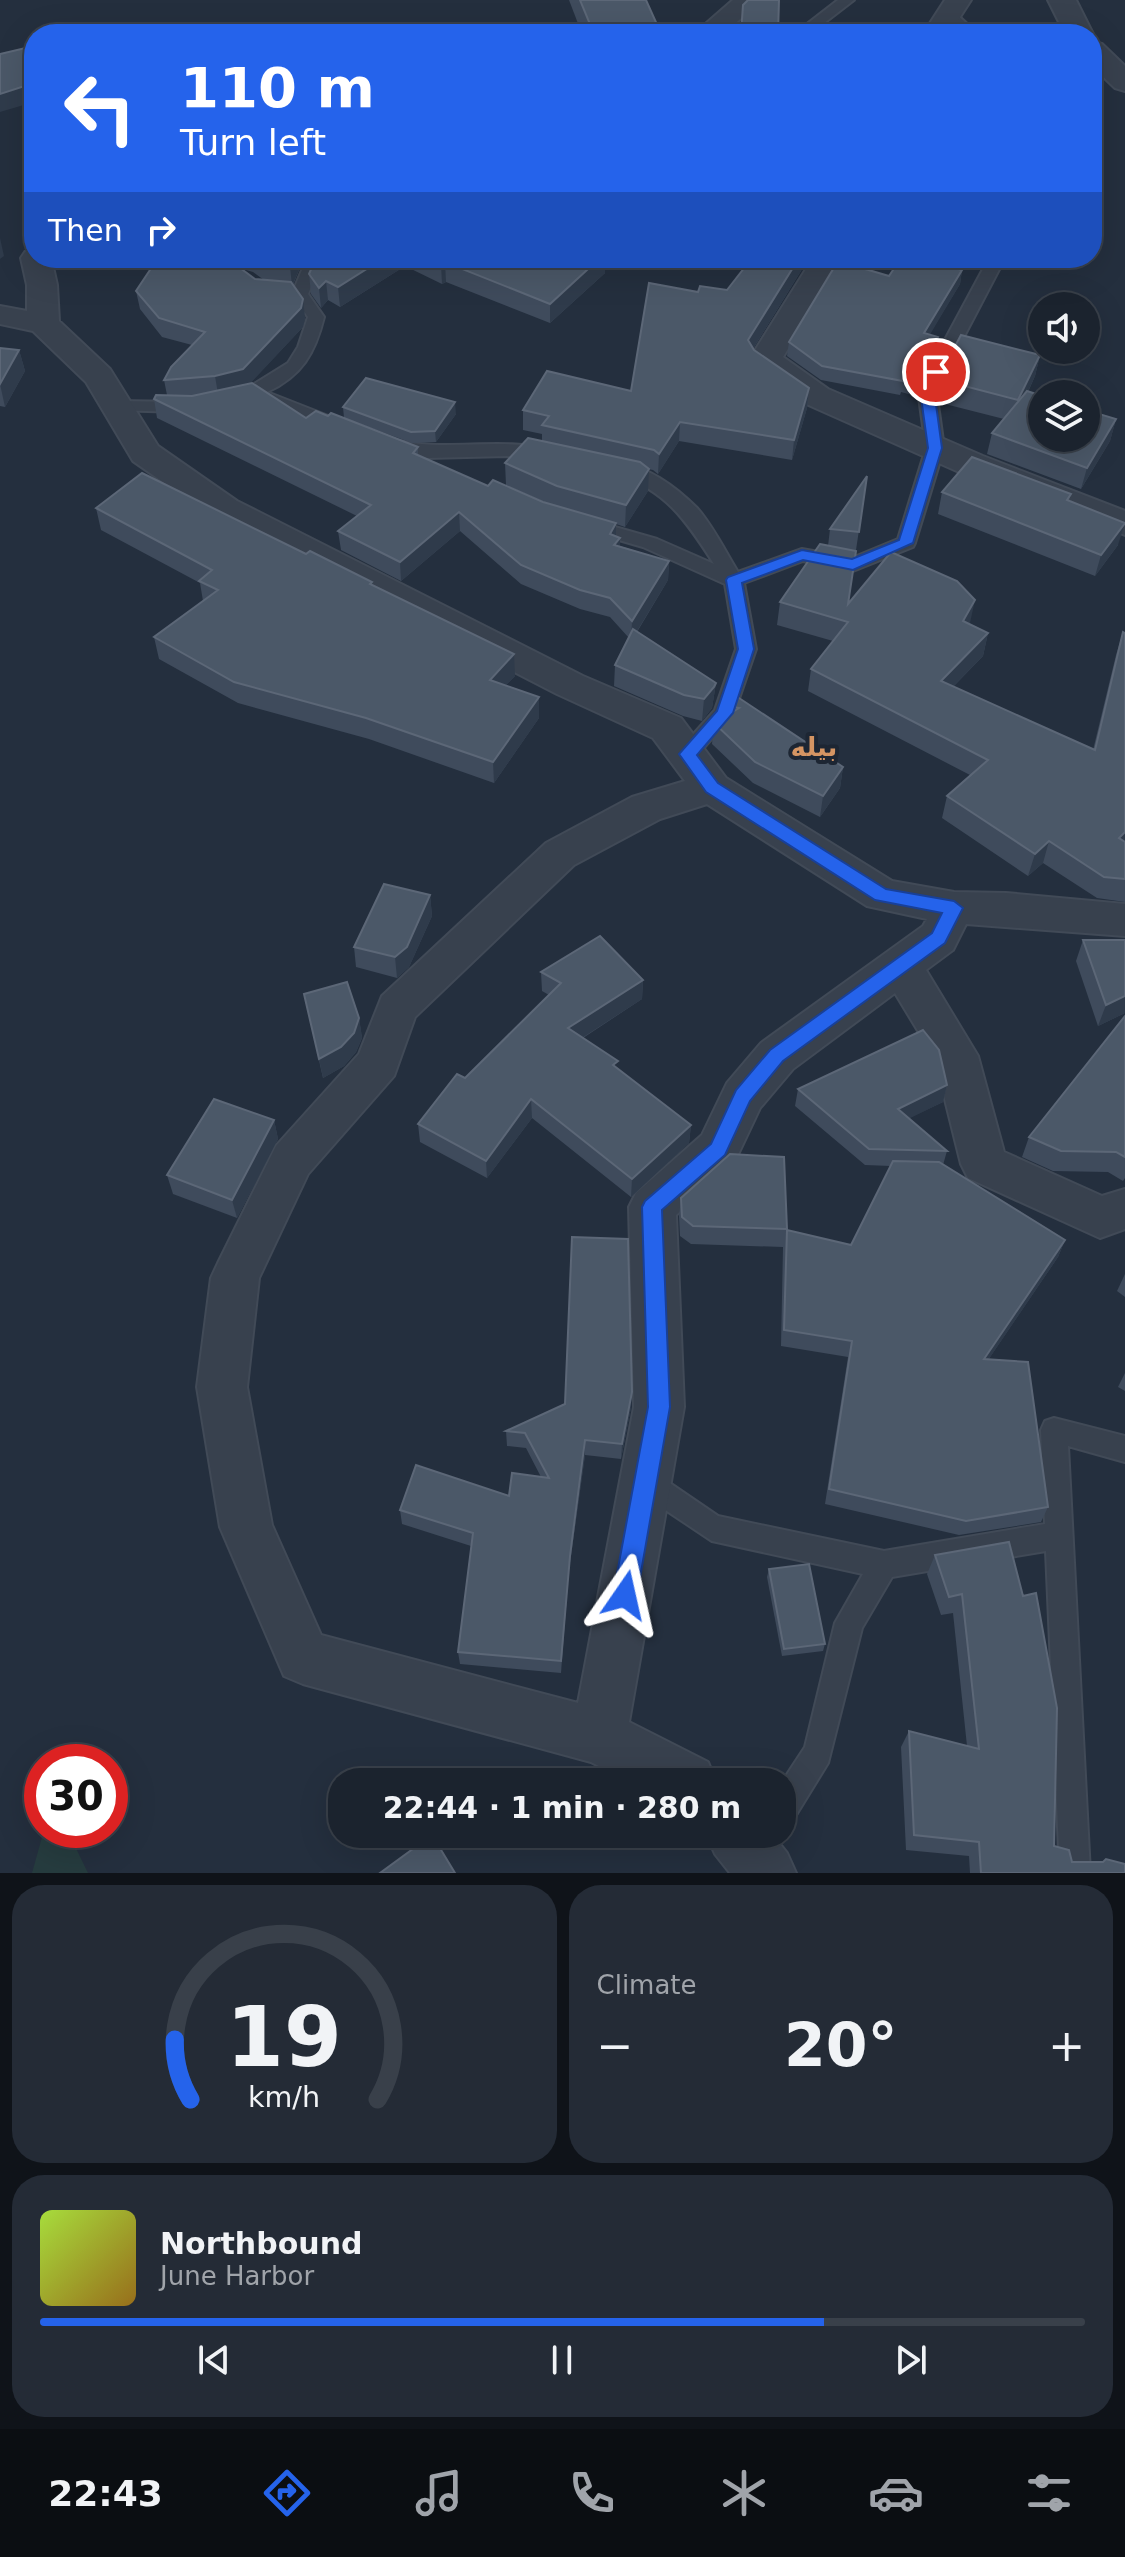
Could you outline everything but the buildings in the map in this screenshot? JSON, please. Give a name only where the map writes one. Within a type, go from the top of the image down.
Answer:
[{"type":"street","points":[[719,24],[749,0]]},
{"type":"street","points":[[1062,0],[1074,24]]},
{"type":"street","points":[[1102,60],[1125,82]]},
{"type":"street","points":[[38,268],[43,323]]},
{"type":"street","points":[[822,268],[765,360],[816,396],[935,448],[1125,524]]},
{"type":"street","points":[[0,315],[43,323],[99,376],[145,453],[225,509],[570,685],[667,728],[699,771],[882,895],[954,908],[1006,909],[1125,920]]},
{"type":"street","points":[[661,1768],[599,1736],[303,1657],[246,1527],[222,1387],[235,1278],[292,1160],[378,1063],[397,1008],[560,854],[646,808],[699,771]]},
{"type":"street","points":[[599,1736],[659,1407],[652,1207],[718,1149],[743,1096],[777,1056],[938,938],[954,908]]},
{"type":"street","points":[[901,965],[956,1056],[984,1164],[1100,1217],[1125,1209]]},
{"type":"lane","points":[[815,24],[847,0]]},
{"type":"lane","points":[[233,400],[282,380],[308,351],[316,317],[294,294],[309,268]]},
{"type":"lane","points":[[564,518],[650,543],[734,580],[802,555],[853,565],[906,543],[935,448],[927,390],[992,268]]},
{"type":"lane","points":[[253,392],[350,430]]},
{"type":"lane","points":[[117,406],[198,406]]},
{"type":"lane","points":[[379,441],[451,470]]},
{"type":"lane","points":[[409,452],[518,448],[561,458]]},
{"type":"lane","points":[[603,467],[646,477],[691,513],[734,580],[746,649],[724,713],[699,771]]},
{"type":"lane","points":[[1075,1873],[1054,1430],[1125,1449]]},
{"type":"lane","points":[[646,1482],[712,1528],[884,1565],[1059,1535]]},
{"type":"lane","points":[[796,1787],[818,1753],[849,1623],[884,1565]]},
{"type":"green space","points":[[39,1848],[76,1848],[88,1873],[32,1873]]},
{"type":"district","name":"بیله","points":[[814,747]]},
{"type":"route","points":[[625,1595],[659,1407],[652,1207],[718,1149],[743,1096],[777,1056],[938,938],[954,908],[882,895],[712,788],[687,754],[724,713],[746,649],[734,580],[802,555],[853,565],[906,543],[935,448],[927,390],[936,372]]}]
